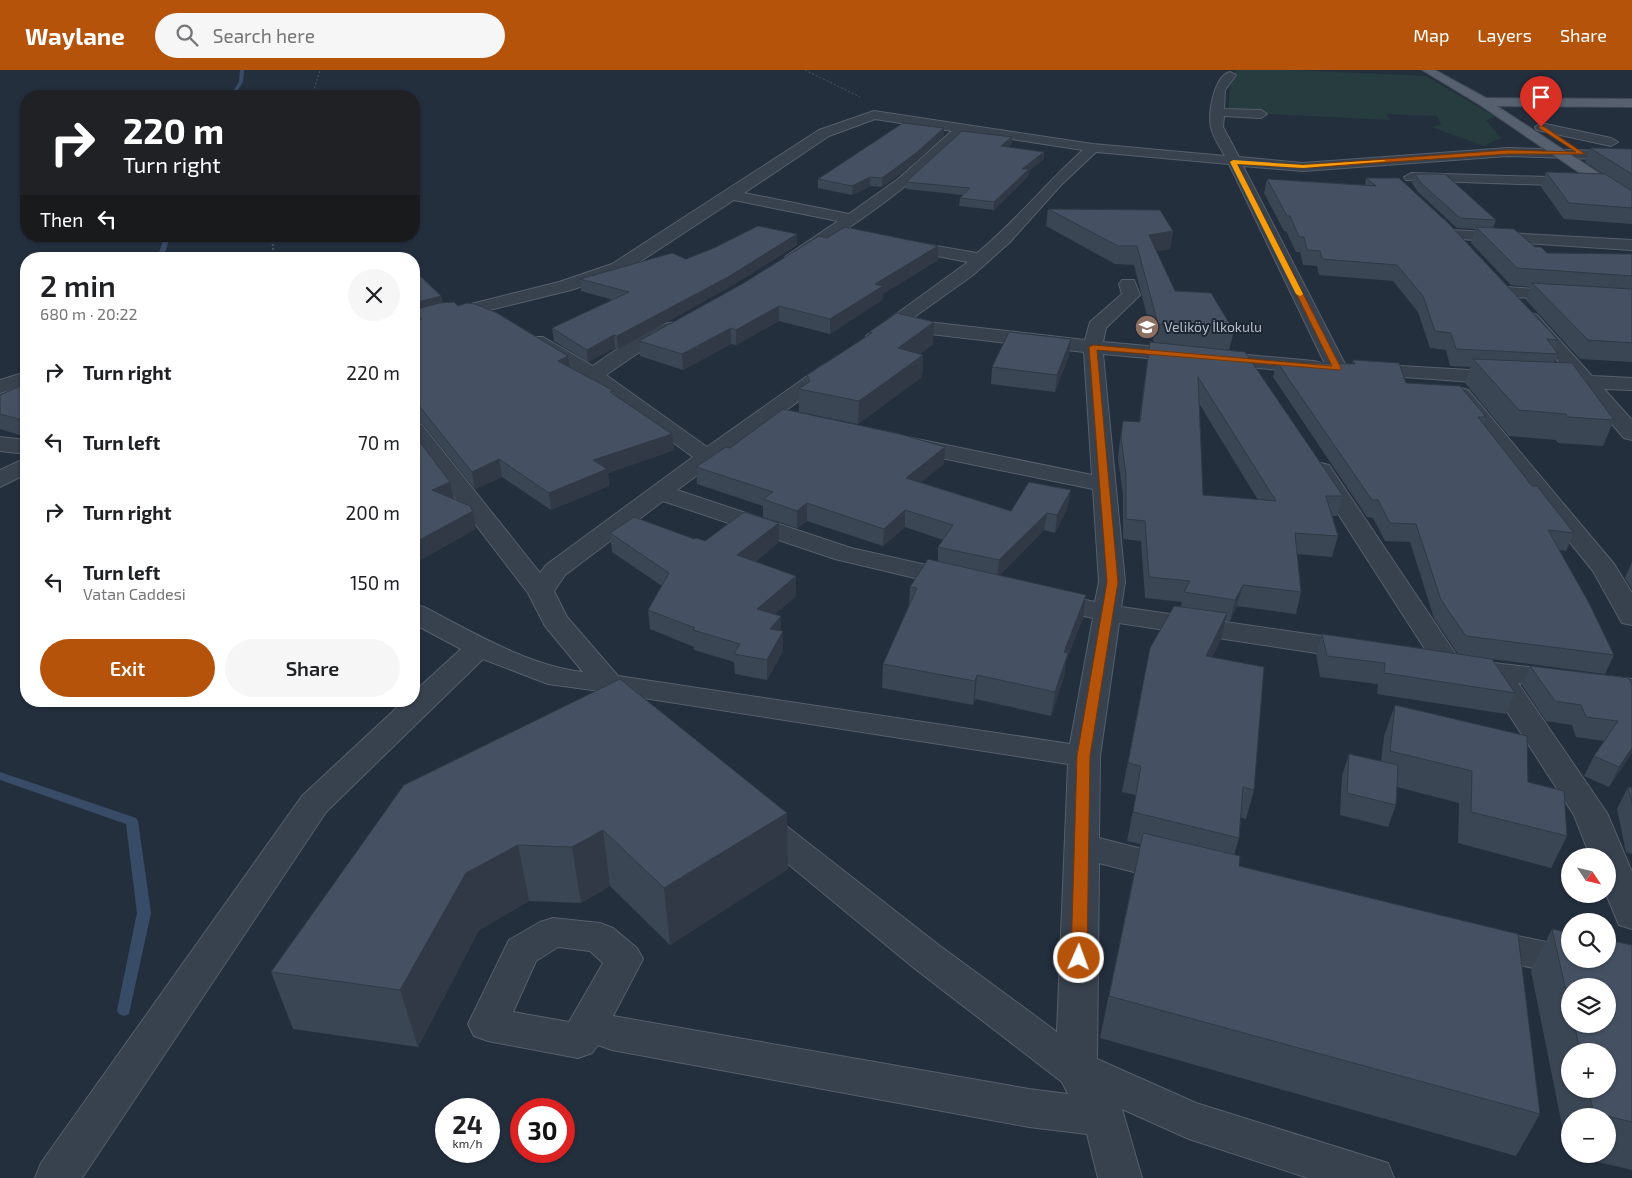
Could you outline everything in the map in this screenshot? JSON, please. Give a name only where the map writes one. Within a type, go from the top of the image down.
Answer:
[{"type":"main road","points":[[1427,70],[1484,102],[1518,112],[1632,112]]},
{"type":"main road","points":[[1443,70],[1499,107],[1559,153],[1632,202]]},
{"type":"main road","points":[[1499,107],[1632,103]]},
{"type":"main road","points":[[1518,112],[1624,180]]},
{"type":"street","points":[[1230,75],[1219,90],[1218,127],[1233,162],[1337,368]]},
{"type":"street","points":[[1218,112],[1261,114]]},
{"type":"street","points":[[707,457],[593,375],[562,358],[514,327],[490,315],[460,310],[565,286],[618,268],[824,133],[874,116],[1093,148],[1303,167],[1480,154],[1559,153],[1632,156]]},
{"type":"street","points":[[1541,127],[1632,147]]},
{"type":"street","points":[[776,267],[851,219],[945,146],[962,128]]},
{"type":"street","points":[[540,591],[555,570],[707,457],[981,259],[1004,239],[1056,182],[1093,148]]},
{"type":"street","points":[[1375,162],[1412,196]]},
{"type":"street","points":[[1401,176],[1604,183]]},
{"type":"street","points":[[732,195],[851,219]]},
{"type":"street","points":[[1439,222],[1472,257]]},
{"type":"street","points":[[833,232],[853,235]]},
{"type":"street","points":[[1452,235],[1632,245]]},
{"type":"street","points":[[882,241],[981,259]]},
{"type":"street","points":[[1493,278],[1589,382],[1632,433]]},
{"type":"street","points":[[1120,1178],[1104,1117],[1076,1069],[1084,756],[1112,582],[1093,347],[1097,326],[1131,295],[1128,284]]},
{"type":"street","points":[[1506,292],[1632,300]]},
{"type":"street","points":[[593,375],[628,351],[687,319]]},
{"type":"street","points":[[892,324],[1093,347],[1250,362],[1446,375],[1632,384]]},
{"type":"street","points":[[1250,362],[1266,387]]},
{"type":"street","points":[[1446,375],[1606,569],[1632,617]]},
{"type":"street","points":[[0,387],[20,380]]},
{"type":"street","points":[[768,414],[796,420]]},
{"type":"street","points":[[420,438],[540,591],[555,620],[606,683],[657,737]]},
{"type":"street","points":[[890,440],[1104,484]]},
{"type":"street","points":[[0,444],[20,446]]},
{"type":"street","points":[[1309,452],[1449,665]]},
{"type":"street","points":[[0,480],[20,468]]},
{"type":"street","points":[[660,492],[844,554],[980,585]]},
{"type":"street","points":[[1606,569],[1632,570]]},
{"type":"street","points":[[1019,594],[1107,613],[1382,654]]},
{"type":"street","points":[[420,616],[479,647],[558,678],[606,683],[951,738],[1084,756]]},
{"type":"street","points":[[420,703],[479,647]]},
{"type":"street","points":[[1420,660],[1632,688]]},
{"type":"street","points":[[1495,671],[1590,813],[1604,848]]},
{"type":"street","points":[[57,1178],[314,804],[416,707]]},
{"type":"street","points":[[733,800],[920,951],[1076,1069],[1189,1120],[1372,1178]]},
{"type":"street","points":[[1082,846],[1206,876]]},
{"type":"street","points":[[1616,877],[1632,915]]},
{"type":"street","points":[[1453,937],[1632,975]]},
{"type":"street","points":[[589,1026],[612,1033],[1029,1108],[1104,1117]]},
{"type":"path","points":[[314,90],[320,70]]},
{"type":"green space","points":[[1236,70],[1292,70],[1426,76],[1496,117],[1486,120],[1501,138],[1484,146],[1431,127],[1441,125],[1437,116],[1386,114],[1390,120],[1228,112],[1230,85]]},
{"type":"building","points":[[903,123],[944,128],[916,153],[882,178],[870,177],[852,186],[818,179]]},
{"type":"building","points":[[962,131],[1012,137],[1001,146],[1044,152],[1022,169],[1029,169],[994,202],[960,198],[970,188],[906,182]]},
{"type":"building","points":[[1590,148],[1632,149],[1632,174]]},
{"type":"building","points":[[1546,172],[1605,174],[1632,191],[1632,208],[1569,203]]},
{"type":"building","points":[[1415,174],[1445,174],[1496,220],[1460,218],[1420,182]]},
{"type":"building","points":[[1366,178],[1399,178],[1449,224],[1558,340],[1547,339],[1558,354],[1456,349],[1451,333],[1435,331],[1423,296],[1397,265],[1322,259],[1320,251],[1307,250],[1304,237],[1299,237],[1290,216],[1287,216],[1267,179],[1376,186]]},
{"type":"building","points":[[1048,209],[1160,210],[1173,231],[1149,235],[1175,291],[1211,293],[1234,331],[1158,324],[1137,246],[1118,246]]},
{"type":"building","points":[[758,226],[797,234],[728,277],[587,350],[552,328],[629,292],[580,279],[672,253],[686,259],[714,248]]},
{"type":"building","points":[[845,227],[938,246],[875,284],[883,286],[830,319],[779,306],[736,330],[731,328],[682,354],[639,341],[742,284],[819,236],[827,238]]},
{"type":"building","points":[[1476,227],[1514,229],[1535,247],[1541,247],[1547,253],[1632,254],[1632,276],[1517,268]]},
{"type":"building","points":[[420,276],[441,296],[420,301]]},
{"type":"building","points":[[1532,283],[1632,289],[1632,343],[1588,340]]},
{"type":"building","points":[[454,302],[458,306],[467,303],[475,304],[497,313],[568,356],[558,361],[614,391],[610,392],[672,434],[593,460],[607,469],[549,493],[499,459],[472,472],[420,407],[420,320],[422,319],[420,318],[420,308],[439,303]]},
{"type":"building","points":[[897,313],[934,322],[898,348],[923,355],[859,401],[799,389],[810,381],[807,375],[872,333],[869,332]]},
{"type":"building","points":[[1009,332],[1071,339],[1057,375],[992,367]]},
{"type":"building","points":[[1150,342],[1245,352],[1343,496],[1326,496],[1338,536],[1295,533],[1301,592],[1243,585],[1235,600],[1184,592],[1190,581],[1149,577],[1145,521],[1126,519],[1126,475],[1121,438],[1123,421],[1140,422]],"holes":[[[1198,377],[1276,501],[1203,495]]]},
{"type":"building","points":[[1473,359],[1572,363],[1614,420],[1568,417],[1566,414],[1519,410]]},
{"type":"building","points":[[1353,360],[1399,363],[1406,383],[1460,386],[1486,417],[1478,417],[1532,486],[1537,486],[1574,533],[1548,530],[1589,603],[1614,655],[1466,636],[1441,600],[1416,524],[1390,523],[1378,500],[1372,500],[1277,362],[1355,364]]},
{"type":"building","points":[[20,386],[20,419],[0,414],[0,395]]},
{"type":"building","points":[[783,409],[900,434],[945,447],[906,478],[1011,511],[1029,482],[1071,490],[1057,515],[1047,513],[999,560],[938,547],[953,525],[905,510],[884,529],[807,503],[797,511],[763,499],[773,492],[696,467],[726,447],[730,448]]},
{"type":"building","points":[[420,442],[450,482],[432,490],[470,506],[473,511],[420,540]]},
{"type":"building","points":[[744,512],[779,523],[737,555],[796,576],[757,609],[781,616],[770,629],[783,631],[767,660],[734,654],[740,644],[693,630],[695,628],[648,610],[669,573],[610,533],[634,517],[694,539],[705,541]]},
{"type":"building","points":[[928,559],[1086,595],[1064,652],[1068,653],[1055,692],[977,675],[975,681],[883,664],[917,588],[910,587]]},
{"type":"building","points":[[1174,606],[1227,613],[1206,656],[1264,667],[1254,790],[1243,787],[1239,838],[1133,812],[1141,766],[1128,763],[1150,648]]},
{"type":"building","points":[[1322,634],[1492,659],[1515,693],[1384,673],[1385,663],[1327,656]]},
{"type":"building","points":[[1530,666],[1629,678],[1632,685],[1632,748],[1619,767],[1594,756],[1618,721],[1586,717],[1581,705],[1555,701]]},
{"type":"building","points":[[620,679],[787,813],[664,888],[603,830],[572,847],[518,845],[466,873],[400,990],[271,972],[404,785]]},
{"type":"building","points":[[1395,705],[1527,736],[1528,782],[1564,791],[1567,836],[1471,812],[1472,771],[1390,751]]},
{"type":"building","points":[[1349,754],[1398,765],[1396,805],[1347,793]]},
{"type":"building","points":[[1628,787],[1632,788],[1632,805]]},
{"type":"building","points":[[1143,833],[1240,856],[1239,866],[1518,934],[1540,1114],[1109,996]]},
{"type":"building","points":[[1552,929],[1561,931],[1561,968],[1616,968],[1616,942],[1632,945],[1632,1122],[1616,1118],[1616,1108],[1593,1108],[1590,1098],[1616,1098],[1616,1043],[1578,1043],[1576,1033],[1616,1033],[1616,978],[1563,978]]},
{"type":"waterway","points":[[236,90],[241,82],[242,70]]},
{"type":"waterway","points":[[162,252],[165,242]]},
{"type":"waterway","points":[[0,776],[132,821],[144,913],[124,1010]]},
{"type":"slow traffic","points":[[1300,294],[1233,162],[1303,167],[1383,161]]},
{"type":"place","name":"Veliköy İlkokulu","points":[[1147,327]]},
{"type":"route","points":[[1079,958],[1084,756],[1112,582],[1093,347],[1272,364],[1337,368],[1233,162],[1303,167],[1508,152],[1582,154],[1541,127]]}]
